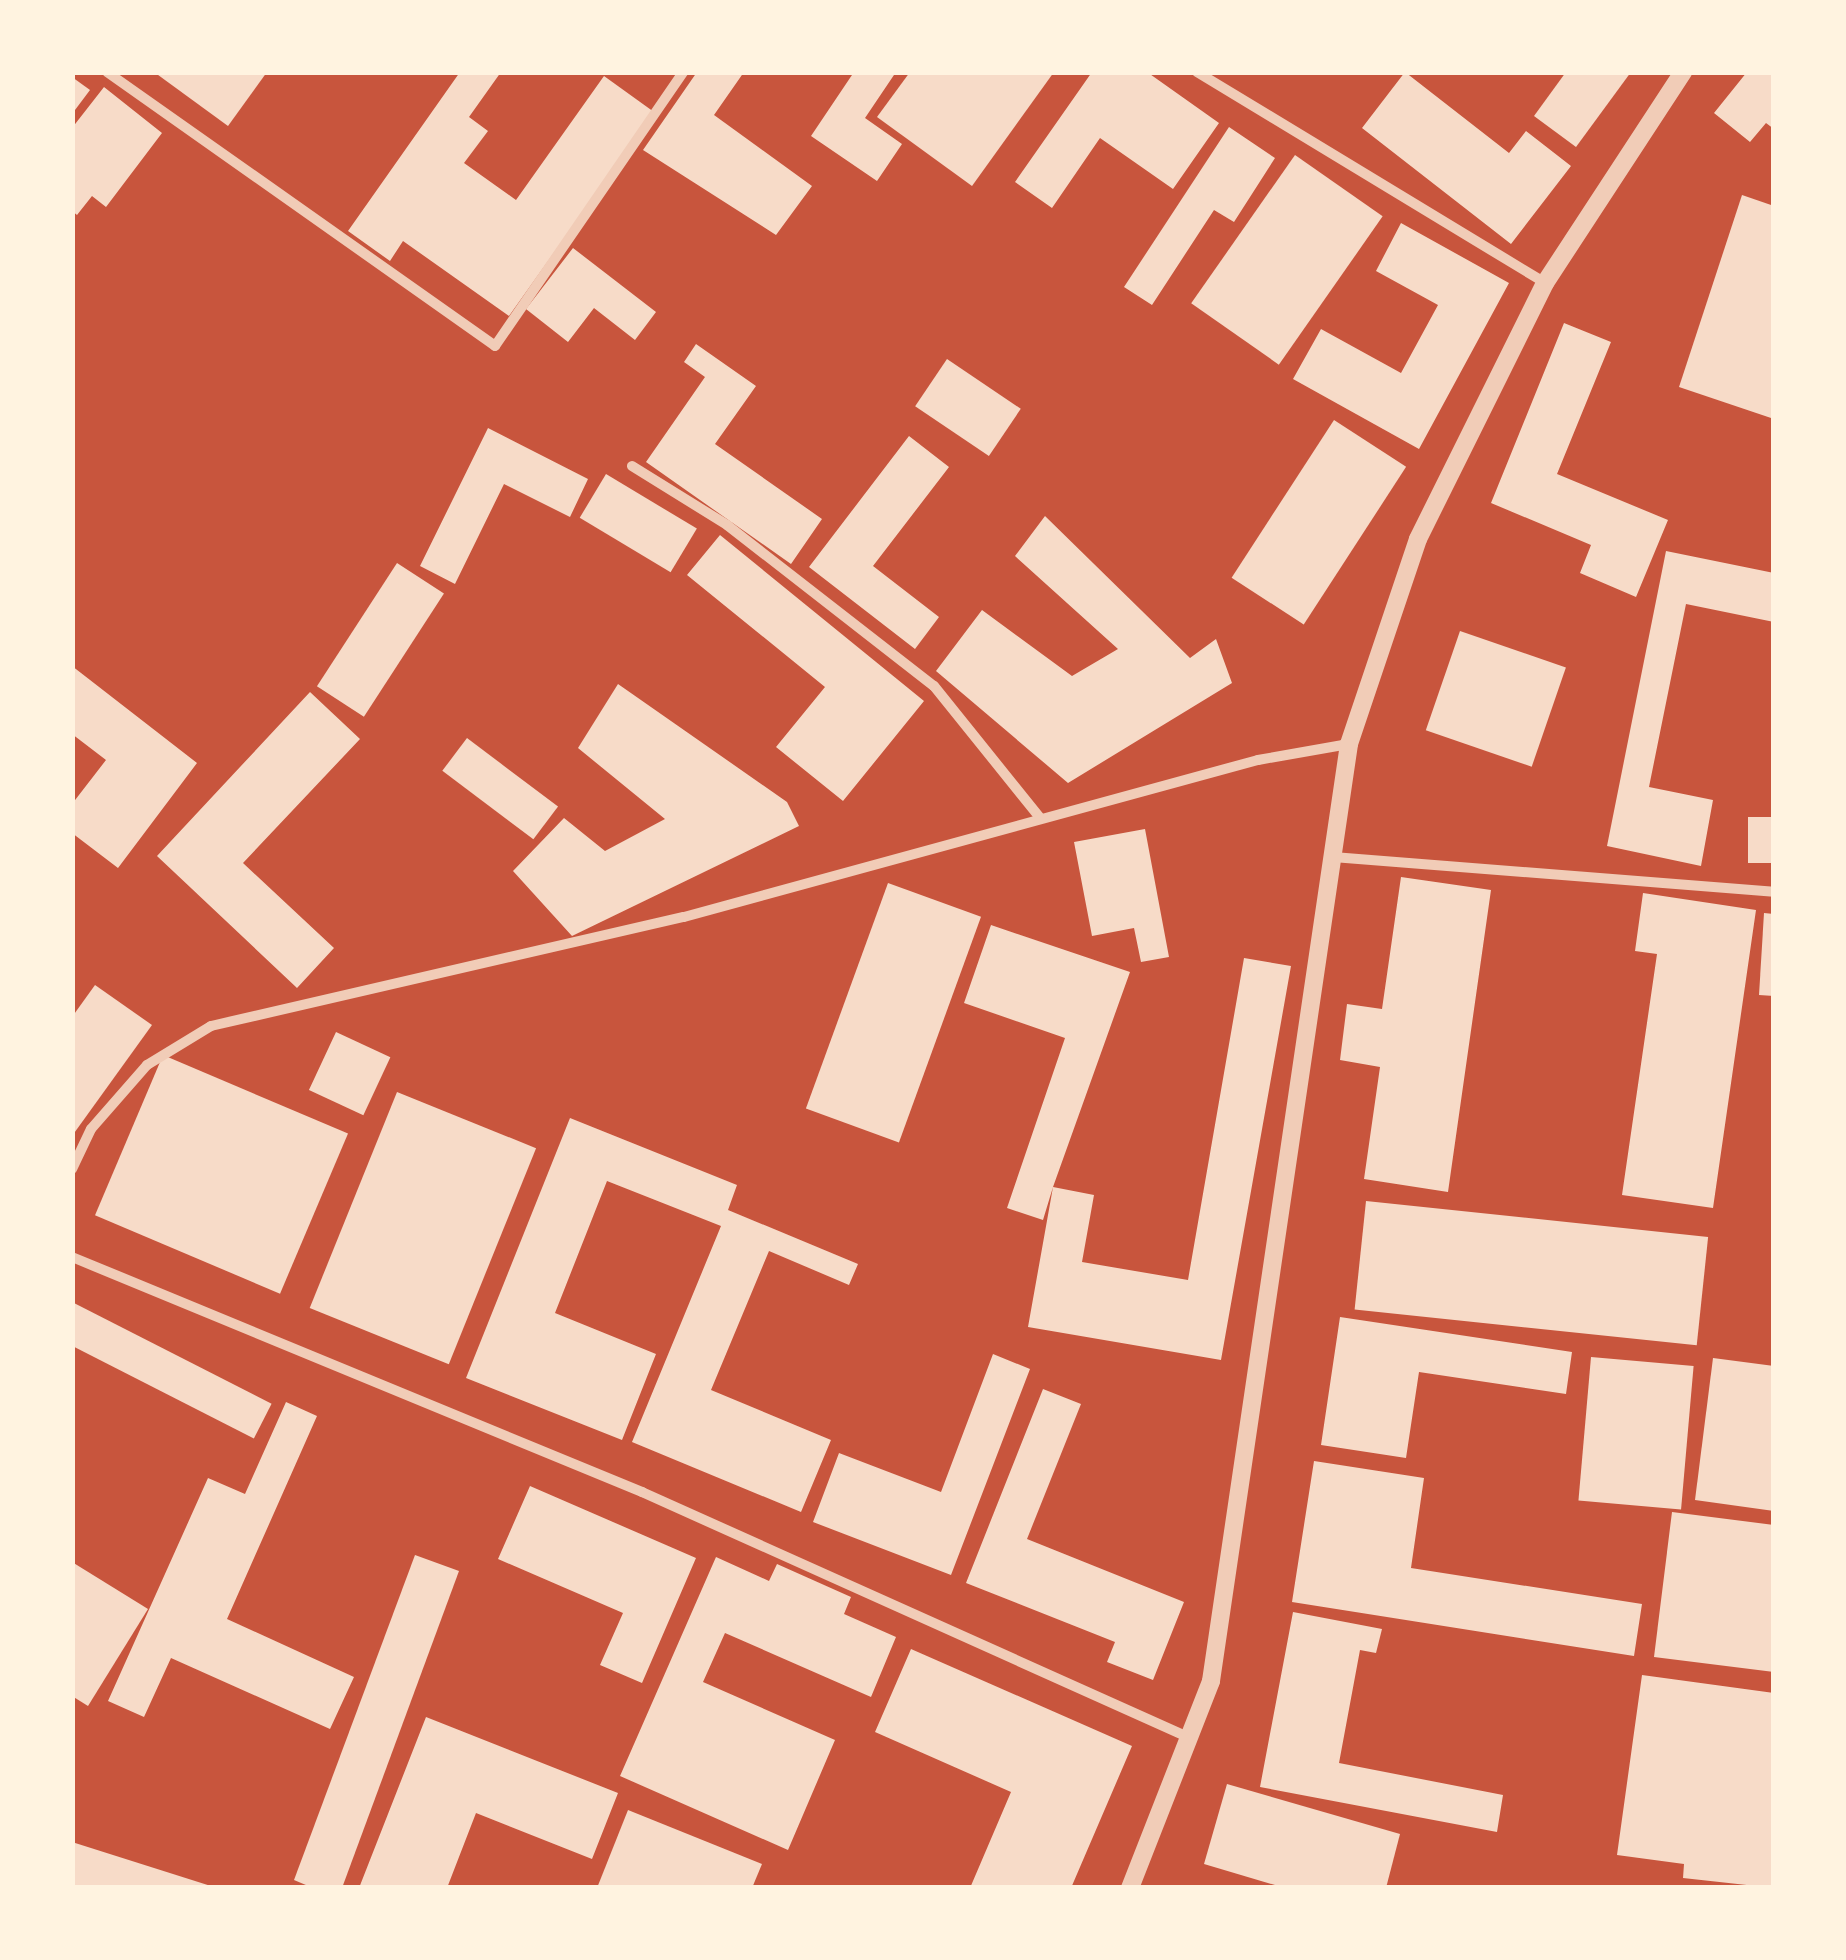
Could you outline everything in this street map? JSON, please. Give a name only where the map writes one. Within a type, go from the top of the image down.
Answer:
[{"type":"street","points":[[107,72],[495,346],[683,72]]},
{"type":"street","points":[[1197,72],[1544,282]]},
{"type":"street","points":[[1130,1888],[1211,1681],[1349,744],[1418,539],[1544,282],[1684,72]]},
{"type":"street","points":[[632,466],[726,525],[934,686],[1040,818]]},
{"type":"street","points":[[72,1169],[91,1129],[147,1064],[211,1026],[684,916],[1258,760],[1349,744]]},
{"type":"street","points":[[1333,857],[1774,892]]},
{"type":"street","points":[[72,1257],[642,1492],[1190,1738]]},
{"type":"building","points":[[154,72],[267,72],[228,126]]},
{"type":"building","points":[[460,72],[501,72],[469,117],[488,131],[464,163],[516,200],[604,76],[654,112],[509,316],[403,241],[390,261],[348,231]]},
{"type":"building","points":[[697,72],[744,72],[714,115],[812,186],[776,235],[643,150]]},
{"type":"building","points":[[854,72],[896,72],[865,118],[902,144],[877,181],[811,136]]},
{"type":"building","points":[[910,72],[1054,72],[972,186],[877,117]]},
{"type":"building","points":[[1092,72],[1147,72],[1219,123],[1173,189],[1100,138],[1052,208],[1015,182]]},
{"type":"building","points":[[1405,72],[1509,153],[1526,131],[1571,166],[1511,244],[1362,128]]},
{"type":"building","points":[[1566,72],[1631,72],[1576,147],[1534,116]]},
{"type":"building","points":[[1747,72],[1774,72],[1774,129],[1766,123],[1750,142],[1714,113]]},
{"type":"building","points":[[72,77],[90,90],[72,114]]},
{"type":"building","points":[[104,87],[162,133],[106,207],[92,196],[77,215],[72,211],[72,128]]},
{"type":"building","points":[[1229,127],[1275,158],[1234,222],[1214,210],[1152,305],[1124,287]]},
{"type":"building","points":[[1295,155],[1383,216],[1279,365],[1191,303]]},
{"type":"building","points":[[1742,195],[1774,206],[1774,419],[1679,387]]},
{"type":"building","points":[[1401,223],[1509,283],[1419,449],[1293,379],[1321,329],[1401,373],[1438,305],[1376,271]]},
{"type":"building","points":[[573,248],[656,312],[635,340],[594,308],[568,342],[526,309]]},
{"type":"building","points":[[1564,323],[1611,342],[1557,474],[1668,520],[1636,597],[1580,573],[1591,545],[1491,503]]},
{"type":"building","points":[[696,344],[756,386],[715,444],[822,519],[791,564],[646,462],[705,377],[684,362]]},
{"type":"building","points":[[947,359],[1021,409],[989,456],[915,406]]},
{"type":"building","points":[[1334,420],[1406,467],[1304,625],[1232,578]]},
{"type":"building","points":[[488,428],[588,479],[570,517],[504,484],[455,584],[420,566]]},
{"type":"building","points":[[909,436],[949,467],[873,566],[939,617],[915,649],[809,567]]},
{"type":"building","points":[[606,474],[697,529],[671,572],[580,518]]},
{"type":"building","points":[[1045,516],[1190,658],[1216,639],[1232,683],[1068,783],[936,671],[982,610],[1072,676],[1118,649],[1015,556]]},
{"type":"building","points":[[720,535],[924,701],[843,801],[776,747],[825,687],[687,575]]},
{"type":"building","points":[[1666,551],[1774,573],[1774,622],[1686,604],[1649,787],[1713,800],[1701,866],[1607,846]]},
{"type":"building","points":[[397,563],[444,593],[364,717],[317,686]]},
{"type":"building","points":[[1460,631],[1566,667],[1532,767],[1426,730]]},
{"type":"building","points":[[72,666],[197,763],[118,868],[72,833],[72,804],[106,760],[72,734]]},
{"type":"building","points":[[618,684],[787,802],[799,826],[572,936],[513,871],[564,818],[605,851],[665,819],[578,748]]},
{"type":"building","points":[[310,692],[360,739],[243,863],[334,948],[297,988],[157,856]]},
{"type":"building","points":[[467,738],[558,807],[533,839],[442,771]]},
{"type":"building","points":[[1748,817],[1774,817],[1774,863],[1748,863]]},
{"type":"building","points":[[1145,829],[1169,957],[1141,962],[1134,928],[1092,936],[1074,842]]},
{"type":"building","points":[[1401,877],[1491,890],[1448,1192],[1364,1179],[1380,1067],[1340,1060],[1347,1004],[1382,1009]]},
{"type":"building","points":[[888,883],[981,917],[899,1142],[806,1109]]},
{"type":"building","points":[[1643,893],[1756,910],[1713,1208],[1622,1195],[1657,954],[1635,951]]},
{"type":"building","points":[[1764,913],[1774,914],[1774,996],[1759,995]]},
{"type":"building","points":[[991,925],[1130,972],[1043,1220],[1007,1208],[1065,1038],[964,1003]]},
{"type":"building","points":[[1244,958],[1291,966],[1221,1360],[1028,1327],[1053,1187],[1094,1195],[1082,1262],[1188,1280]]},
{"type":"building","points":[[95,985],[152,1025],[72,1136],[72,1017]]},
{"type":"building","points":[[336,1032],[390,1057],[363,1115],[309,1090]]},
{"type":"building","points":[[163,1055],[348,1134],[280,1294],[95,1215]]},
{"type":"building","points":[[397,1092],[536,1148],[449,1364],[310,1308]]},
{"type":"building","points":[[570,1118],[737,1185],[728,1210],[858,1264],[849,1285],[769,1251],[711,1390],[831,1440],[801,1512],[632,1442],[721,1226],[607,1181],[555,1313],[656,1354],[622,1440],[466,1378]]},
{"type":"building","points":[[1366,1201],[1708,1237],[1697,1345],[1355,1309]]},
{"type":"building","points":[[72,1302],[272,1404],[254,1438],[72,1346]]},
{"type":"building","points":[[1340,1317],[1572,1352],[1566,1394],[1419,1372],[1406,1458],[1321,1445]]},
{"type":"building","points":[[993,1354],[1030,1369],[951,1575],[813,1522],[839,1453],[941,1492]]},
{"type":"building","points":[[1591,1357],[1694,1366],[1681,1509],[1578,1500]]},
{"type":"building","points":[[1713,1358],[1774,1366],[1774,1511],[1695,1500]]},
{"type":"building","points":[[1043,1389],[1081,1404],[1027,1539],[1184,1602],[1153,1680],[1107,1662],[1115,1642],[966,1583]]},
{"type":"building","points":[[286,1402],[317,1416],[227,1619],[354,1677],[330,1729],[171,1658],[144,1717],[108,1701],[208,1478],[245,1494]]},
{"type":"building","points":[[1314,1461],[1424,1478],[1411,1568],[1642,1604],[1634,1656],[1292,1602]]},
{"type":"building","points":[[530,1486],[696,1558],[642,1683],[600,1665],[623,1613],[498,1559]]},
{"type":"building","points":[[1672,1512],[1774,1525],[1774,1672],[1654,1657]]},
{"type":"building","points":[[415,1555],[459,1571],[342,1888],[313,1888],[294,1880]]},
{"type":"building","points":[[716,1557],[769,1581],[777,1564],[851,1597],[844,1614],[896,1637],[871,1697],[725,1633],[703,1682],[835,1740],[788,1850],[620,1776]]},
{"type":"building","points":[[72,1562],[148,1609],[88,1706],[72,1696]]},
{"type":"building","points":[[1293,1612],[1382,1629],[1376,1653],[1360,1650],[1339,1763],[1503,1795],[1497,1832],[1260,1787]]},
{"type":"building","points":[[911,1649],[1132,1746],[1071,1888],[970,1888],[1011,1792],[875,1732]]},
{"type":"building","points":[[1642,1675],[1774,1693],[1774,1888],[1683,1878],[1684,1864],[1617,1855]]},
{"type":"building","points":[[426,1717],[618,1793],[592,1859],[476,1813],[447,1888],[359,1888]]},
{"type":"building","points":[[1227,1784],[1400,1834],[1386,1888],[1285,1888],[1204,1864]]},
{"type":"building","points":[[628,1810],[762,1864],[752,1888],[597,1888]]},
{"type":"building","points":[[72,1842],[214,1887],[72,1888]]}]
